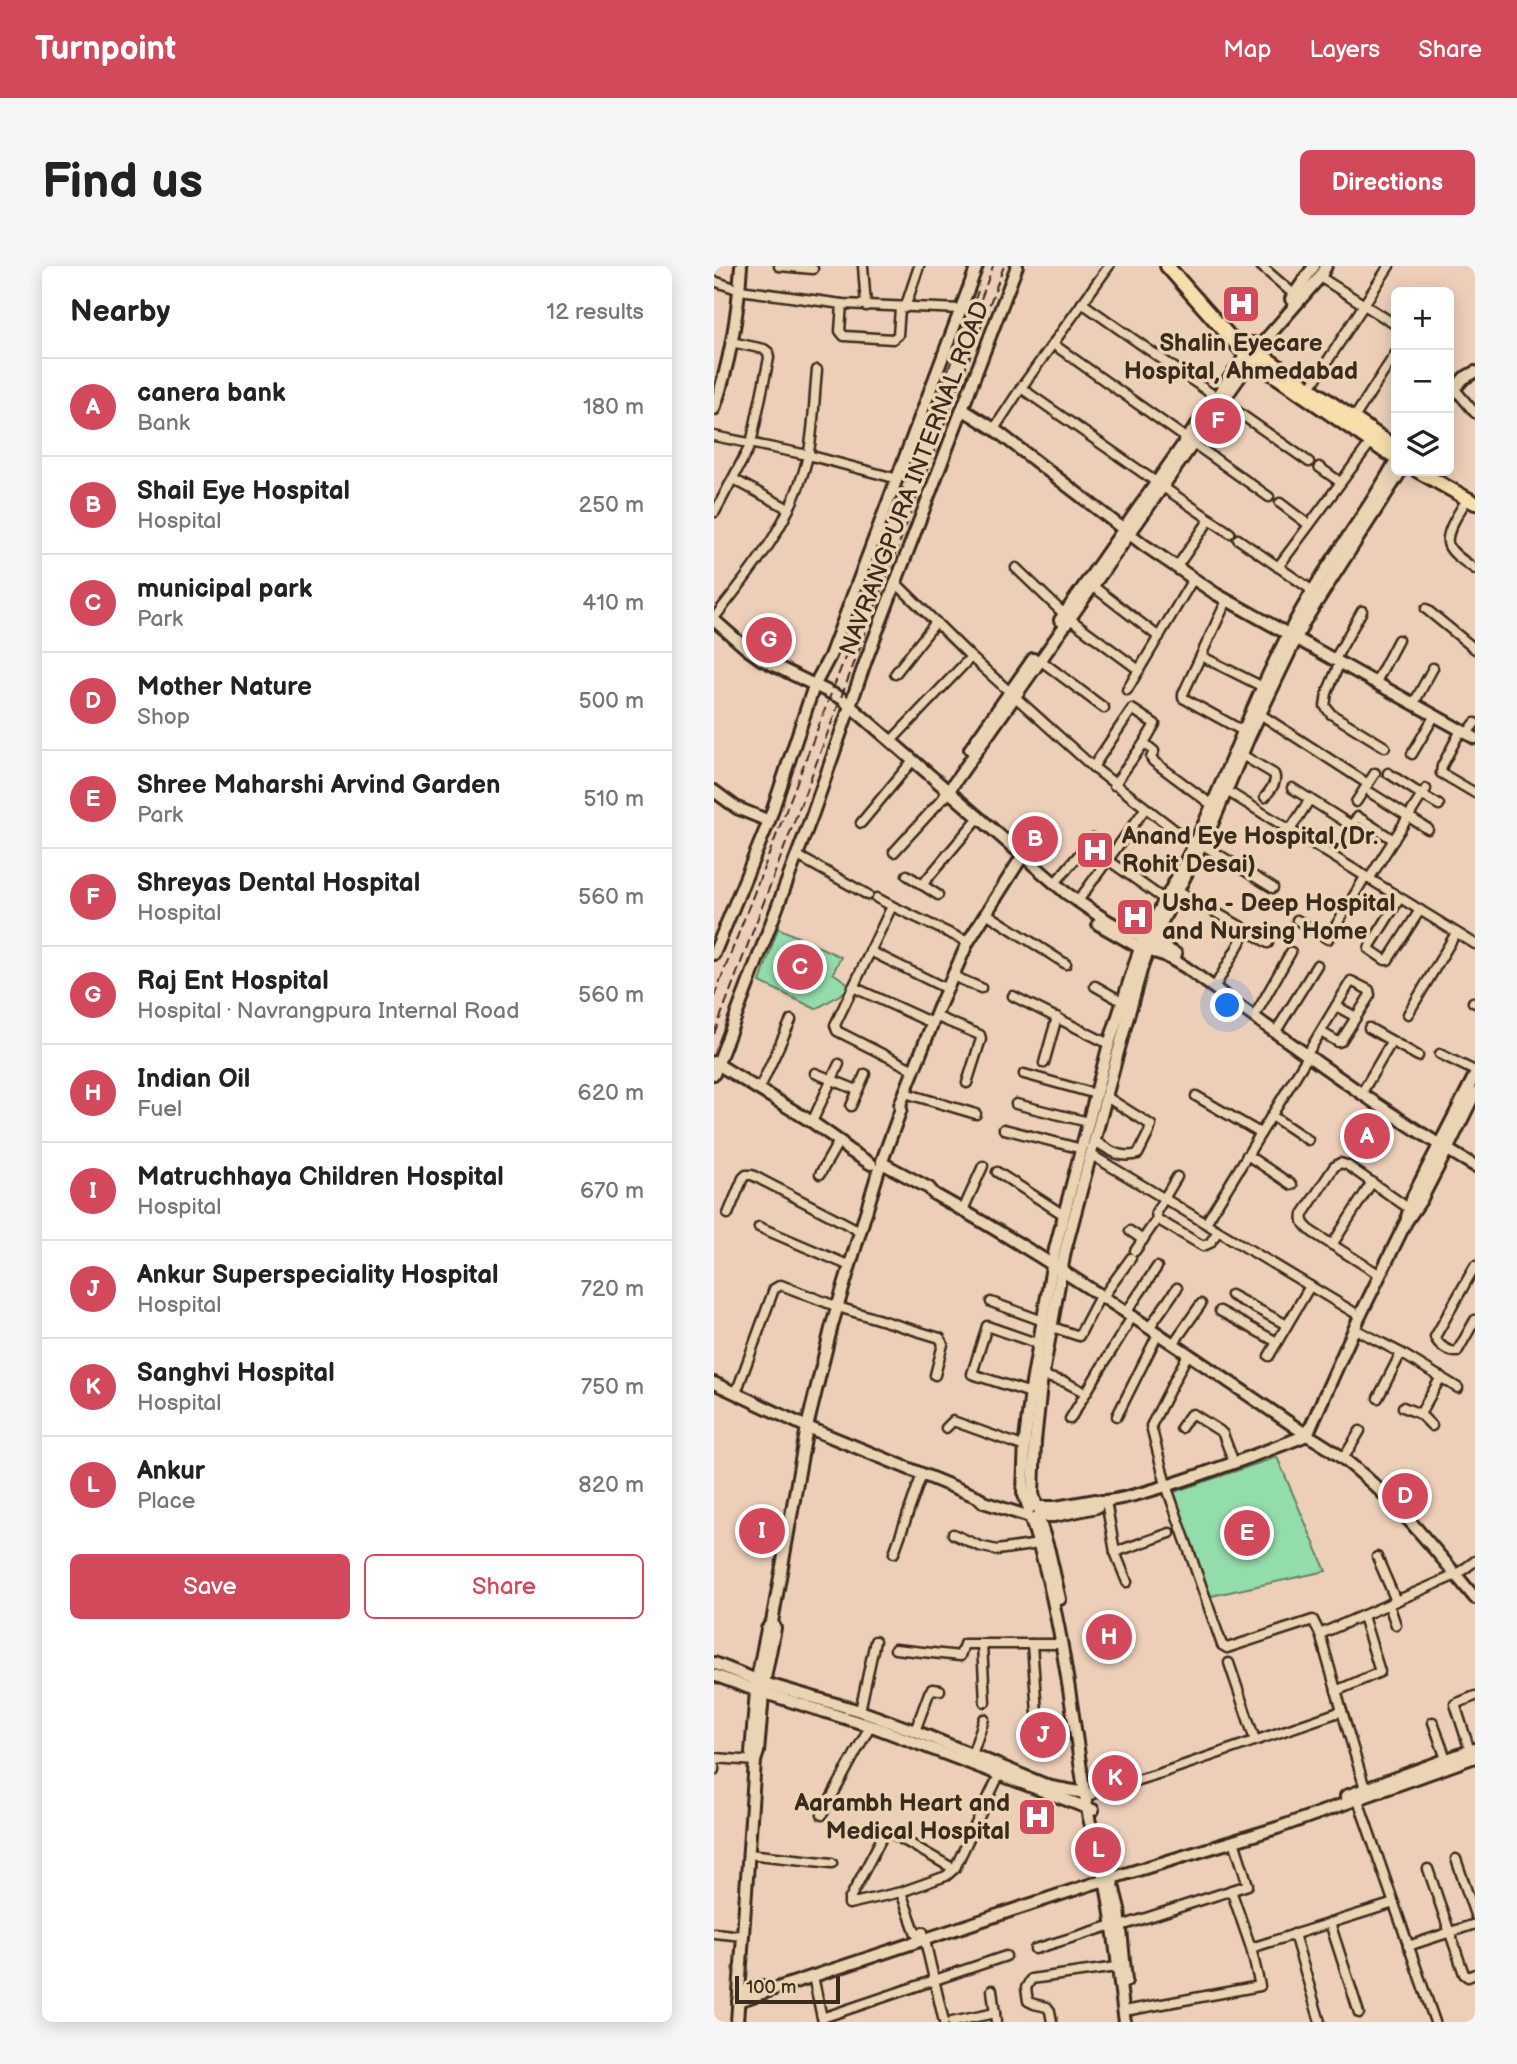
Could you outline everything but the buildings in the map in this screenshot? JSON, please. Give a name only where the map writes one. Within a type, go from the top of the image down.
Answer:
[{"type":"main road","points":[[1171,268],[1252,352],[1391,455]]},
{"type":"main road","points":[[1252,352],[1310,388],[1391,444]]},
{"type":"main road","points":[[1428,476],[1472,499]]},
{"type":"main road","points":[[1438,476],[1472,499]]},
{"type":"street","points":[[714,409],[719,380],[731,342],[740,290],[741,266]]},
{"type":"street","points":[[779,266],[813,269]]},
{"type":"street","points":[[863,266],[866,306]]},
{"type":"street","points":[[842,304],[841,334],[893,339],[897,337],[903,308],[919,266]]},
{"type":"street","name":"NAVRANGPURA INTERNAL ROAD","points":[[714,954],[769,821],[814,686],[830,656],[977,266]]},
{"type":"street","name":"NAVRANGPURA INTERNAL ROAD","points":[[715,1067],[796,855],[848,707],[1017,266]]},
{"type":"street","points":[[994,429],[1109,266]]},
{"type":"street","points":[[1261,266],[1297,297]]},
{"type":"street","points":[[894,852],[944,791],[1252,352],[1297,297],[1314,266]]},
{"type":"street","points":[[1297,297],[1321,277],[1326,266]]},
{"type":"street","points":[[1310,388],[1389,266]]},
{"type":"street","points":[[1321,277],[1391,322]]},
{"type":"street","points":[[714,281],[740,290],[842,304],[962,309]]},
{"type":"street","points":[[1082,303],[1309,462]]},
{"type":"street","points":[[715,512],[751,444],[769,358],[764,349],[731,342]]},
{"type":"street","points":[[1053,344],[1269,497]]},
{"type":"street","points":[[1354,418],[1391,362]]},
{"type":"street","points":[[1454,385],[1461,374],[1475,366]]},
{"type":"street","points":[[817,370],[808,455],[789,509],[766,551],[714,619],[761,659],[841,698],[909,765],[944,791],[1072,905],[1099,925],[1188,962],[1278,1028],[1308,1054],[1364,1089],[1475,1166]]},
{"type":"street","points":[[1454,387],[1475,372]]},
{"type":"street","points":[[1021,388],[1230,533]]},
{"type":"street","points":[[1454,393],[1475,413]]},
{"type":"street","points":[[962,409],[994,429],[1127,532],[1193,579],[1468,734]]},
{"type":"street","points":[[714,436],[808,455],[898,479]]},
{"type":"street","points":[[1278,567],[1371,442]]},
{"type":"street","points":[[1319,467],[1340,482]]},
{"type":"street","points":[[1089,1794],[1058,1618],[1033,1512],[1035,1441],[1047,1324],[1064,1215],[1086,1151],[1095,1141],[1109,1044],[1123,1002],[1165,900],[1198,845],[1212,806],[1242,755],[1313,591],[1359,522],[1391,467]]},
{"type":"street","points":[[1057,1268],[1065,1251],[1086,1151],[1088,1122],[1100,1095],[1142,967],[1146,944],[1179,892],[1263,687],[1292,636],[1304,622],[1398,476]]},
{"type":"street","points":[[733,480],[789,509]]},
{"type":"street","points":[[1472,499],[1448,535],[1448,544],[1452,551],[1475,569]]},
{"type":"street","points":[[1280,503],[1309,525]]},
{"type":"street","points":[[1176,568],[1210,519]]},
{"type":"street","points":[[1013,694],[1040,660],[1067,616],[1094,587],[1127,532]]},
{"type":"street","points":[[1238,539],[1313,591]]},
{"type":"street","points":[[1016,568],[1067,616],[1139,670]]},
{"type":"street","points":[[1127,690],[1193,579]]},
{"type":"street","points":[[896,583],[971,657],[1114,785],[1198,845],[1273,889]]},
{"type":"street","points":[[1094,587],[1159,636]]},
{"type":"street","points":[[1227,600],[1183,698],[1243,732]]},
{"type":"street","points":[[1426,609],[1475,649]]},
{"type":"street","points":[[1362,611],[1337,661],[1325,706],[1331,714],[1385,747]]},
{"type":"street","points":[[895,674],[936,622]]},
{"type":"street","points":[[1376,682],[1398,640]]},
{"type":"street","points":[[1201,656],[1263,687]]},
{"type":"street","points":[[891,741],[971,657]]},
{"type":"street","points":[[1040,660],[1104,708]]},
{"type":"street","points":[[1414,703],[1433,668]]},
{"type":"street","points":[[848,707],[891,741],[975,822],[1078,901],[1103,919],[1185,967],[1381,1107],[1444,1145],[1475,1159]]},
{"type":"street","points":[[1093,767],[1132,709],[1155,724],[1114,785]]},
{"type":"street","points":[[1260,714],[1427,829]]},
{"type":"street","points":[[1412,754],[1435,715]]},
{"type":"street","points":[[1475,723],[1442,766],[1441,773],[1475,793]]},
{"type":"street","points":[[1144,743],[1154,751],[1151,758],[1153,761],[1212,806]]},
{"type":"street","points":[[1242,755],[1274,774],[1275,783],[1265,797]]},
{"type":"street","points":[[861,822],[909,765]]},
{"type":"street","points":[[1356,803],[1369,789],[1375,773]]},
{"type":"street","points":[[1388,773],[1424,792],[1439,805]]},
{"type":"street","points":[[1223,788],[1475,944]]},
{"type":"street","points":[[1292,788],[1349,824],[1358,817],[1394,839]]},
{"type":"street","points":[[1297,920],[1328,939],[1424,792]]},
{"type":"street","points":[[715,794],[737,808],[769,821]]},
{"type":"street","points":[[1290,830],[1310,799]]},
{"type":"street","points":[[1078,901],[1145,809]]},
{"type":"street","points":[[922,885],[975,822]]},
{"type":"street","points":[[1055,883],[1093,838]]},
{"type":"street","points":[[796,855],[872,897],[968,942]]},
{"type":"street","points":[[737,2022],[755,1761],[758,1752],[760,1686],[768,1629],[772,1622],[807,1427],[860,1231],[863,1216],[861,1209],[897,1107],[968,942],[1021,857]]},
{"type":"street","points":[[1108,860],[1165,900]]},
{"type":"street","points":[[907,875],[938,895]]},
{"type":"street","points":[[1179,892],[1268,943]]},
{"type":"street","points":[[1400,898],[1369,949],[1385,960],[1388,960],[1420,911]]},
{"type":"street","points":[[892,906],[835,1029],[914,1070]]},
{"type":"street","points":[[986,913],[1066,964]]},
{"type":"street","points":[[1217,983],[1247,930]]},
{"type":"street","points":[[1408,1014],[1456,933]]},
{"type":"street","points":[[870,951],[947,989]]},
{"type":"street","points":[[1256,1012],[1291,952]]},
{"type":"street","points":[[1278,1028],[1317,965]]},
{"type":"street","points":[[953,976],[981,988]]},
{"type":"street","points":[[1206,1223],[1351,981],[1369,990],[1370,995],[1340,1042],[1321,1032]]},
{"type":"street","points":[[1096,986],[1123,1002]]},
{"type":"street","points":[[853,987],[934,1020],[980,1035],[967,1083]]},
{"type":"street","points":[[1013,996],[1109,1044]]},
{"type":"street","points":[[1336,1006],[1356,1017]]},
{"type":"street","points":[[1044,1063],[1057,1017]]},
{"type":"street","points":[[759,1090],[791,1020]]},
{"type":"street","points":[[1369,1028],[1418,1056]]},
{"type":"street","points":[[1364,1089],[1392,1041]]},
{"type":"street","points":[[714,1383],[807,1427],[978,1497],[983,1502],[1033,1512],[1103,1501],[1166,1485],[1307,1435],[1360,1316],[1444,1145],[1475,1073],[1440,1054]]},
{"type":"street","points":[[812,1122],[839,1064]]},
{"type":"street","points":[[715,1067],[812,1122],[847,1149],[929,1188],[934,1194],[1057,1268],[1327,1446],[1371,1483],[1424,1536],[1475,1598]]},
{"type":"street","points":[[815,1073],[858,1090]]},
{"type":"street","points":[[851,1106],[865,1074]]},
{"type":"street","points":[[1024,1074],[1100,1095],[1151,1125],[1138,1154],[1128,1157],[1106,1149],[1095,1141]]},
{"type":"street","points":[[905,1093],[976,1114]]},
{"type":"street","points":[[1444,1145],[1475,1093]]},
{"type":"street","points":[[1196,1096],[1261,1133]]},
{"type":"street","points":[[1016,1104],[1088,1122]]},
{"type":"street","points":[[1272,1116],[1308,1140]]},
{"type":"street","points":[[1004,1129],[1086,1151],[1360,1316]]},
{"type":"street","points":[[820,1174],[840,1142]]},
{"type":"street","points":[[1247,1155],[1292,1185]]},
{"type":"street","points":[[1380,1275],[1303,1224],[1303,1214],[1334,1167],[1340,1163],[1348,1165],[1411,1210]]},
{"type":"street","points":[[963,1210],[983,1166]]},
{"type":"street","points":[[998,1172],[1064,1215]]},
{"type":"street","points":[[728,1214],[743,1178],[752,1175],[860,1231]]},
{"type":"street","points":[[992,1302],[1079,1336],[1101,1297],[1157,1219],[1156,1212],[1177,1177]]},
{"type":"street","points":[[1332,1245],[1372,1182]]},
{"type":"street","points":[[1157,1219],[1203,1245],[1210,1243],[1219,1231]]},
{"type":"street","points":[[759,1227],[850,1266]]},
{"type":"street","points":[[1130,1231],[1143,1240]]},
{"type":"street","points":[[1070,1419],[1157,1266]]},
{"type":"street","points":[[1475,1266],[1436,1337],[1437,1343],[1457,1352],[1475,1320]]},
{"type":"street","points":[[736,1394],[777,1285],[940,1338],[943,1344],[935,1375]]},
{"type":"street","points":[[1269,1356],[1310,1286]]},
{"type":"street","points":[[1117,1416],[1154,1331],[1177,1288]]},
{"type":"street","points":[[1231,1295],[1287,1325]]},
{"type":"street","points":[[1173,1344],[1201,1304]]},
{"type":"street","points":[[1220,1311],[1277,1342]]},
{"type":"street","points":[[1047,1324],[1039,1345],[1031,1393],[1023,1492],[1049,1551],[1064,1617],[1091,1810],[1117,1926],[1131,2016],[1260,1986],[1251,1948],[1231,1889]]},
{"type":"street","points":[[1031,1393],[972,1374],[987,1326],[1039,1345]]},
{"type":"street","points":[[1354,1329],[1401,1353],[1458,1388]]},
{"type":"street","points":[[1378,1398],[1401,1353]]},
{"type":"street","points":[[1188,1354],[1151,1426],[1166,1485],[1224,1647],[1313,1620],[1320,1634],[1342,1711],[1361,1794],[1394,1903],[1435,2022]]},
{"type":"street","points":[[1043,1376],[1065,1382],[1086,1393]]},
{"type":"street","points":[[1420,1415],[1441,1377]]},
{"type":"street","points":[[1403,1407],[1420,1415],[1432,1426]]},
{"type":"street","points":[[1181,1428],[1190,1415],[1196,1415],[1223,1434],[1234,1463]]},
{"type":"street","points":[[946,1428],[953,1421],[1025,1447]]},
{"type":"street","points":[[1343,1459],[1360,1431]]},
{"type":"street","points":[[894,1553],[922,1474]]},
{"type":"street","points":[[1103,1501],[1115,1552],[1127,1583]]},
{"type":"street","points":[[1115,1552],[1170,1533]]},
{"type":"street","points":[[953,1534],[979,1546],[997,1550],[1039,1544]]},
{"type":"street","points":[[1377,1556],[1396,1625]]},
{"type":"street","points":[[1320,1634],[1456,1575],[1475,1561]]},
{"type":"street","points":[[1336,1691],[1380,1672],[1363,1616]]},
{"type":"street","points":[[860,1712],[875,1641]]},
{"type":"street","points":[[895,1648],[960,1656],[964,1644],[1062,1644]]},
{"type":"street","points":[[982,1644],[985,1702]]},
{"type":"street","points":[[1032,1644],[1037,1713]]},
{"type":"street","points":[[1229,1663],[1255,1740]]},
{"type":"street","points":[[714,1664],[760,1686],[1091,1810]]},
{"type":"street","points":[[714,1675],[860,1712],[915,1731],[1051,1787],[1089,1794],[1161,1773],[1342,1711]]},
{"type":"street","points":[[915,1731],[929,1693],[932,1689],[940,1690]]},
{"type":"street","points":[[1473,1752],[1455,1704],[1475,1696]]},
{"type":"street","points":[[972,1755],[984,1719]]},
{"type":"street","points":[[1433,1722],[1446,1759]]},
{"type":"street","points":[[822,1815],[870,1726]]},
{"type":"street","points":[[1107,1876],[1278,1828],[1446,1759],[1473,1752]]},
{"type":"street","points":[[739,1996],[1361,1794],[1473,1752]]},
{"type":"street","points":[[714,1770],[714,1758],[755,1761]]},
{"type":"street","points":[[954,1869],[886,1830],[849,1904],[901,1892],[946,1876],[954,1869],[999,1775]]},
{"type":"street","points":[[1035,1949],[1248,1885],[1234,1841]]},
{"type":"street","points":[[748,1854],[832,1863]]},
{"type":"street","points":[[1456,1859],[1475,1915]]},
{"type":"street","points":[[1428,1869],[1464,1974],[1468,1977],[1475,1974]]},
{"type":"street","points":[[901,1892],[921,1935],[944,2022]]},
{"type":"street","points":[[1251,1948],[1394,1903]]},
{"type":"street","points":[[1330,1923],[1359,2013]]},
{"type":"street","points":[[1408,1946],[1475,1924]]},
{"type":"street","points":[[1117,1926],[1116,1967],[1125,2022]]},
{"type":"street","points":[[714,1933],[743,1936]]},
{"type":"street","points":[[1294,1934],[1320,2022]]},
{"type":"street","points":[[739,1996],[813,1976],[921,1935]]},
{"type":"street","points":[[813,1976],[822,2018],[830,2018],[934,1978],[1006,1956]]},
{"type":"street","points":[[1052,2022],[1047,2007],[1028,2001],[1026,1988],[1031,1979],[1116,1967]]},
{"type":"street","points":[[952,2022],[996,2018],[992,1990]]},
{"type":"green space","points":[[778,928],[841,957],[833,973],[853,987],[816,1009],[760,982]]},
{"type":"green space","points":[[1277,1457],[1326,1571],[1211,1596],[1168,1494]]},
{"type":"railway","points":[[981,299],[993,266]]},
{"type":"railway","points":[[714,1034],[1004,266]]},
{"type":"railway","points":[[852,623],[980,286]]},
{"type":"railway","points":[[714,997],[861,616]]},
{"type":"place","name":"Shalin Eyecare Hospital, Ahmedabad","points":[[1241,304]]},
{"type":"place","name":"Shreyas Dental Hospital","points":[[1218,421]]},
{"type":"place","name":"Raj Ent Hospital","points":[[769,640]]},
{"type":"place","name":"Shail Eye Hospital","points":[[1035,839]]},
{"type":"place","name":"Anand Eye Hospital,(Dr. Rohit Desai)","points":[[1095,850]]},
{"type":"place","name":"Usha - Deep Hospital and Nursing Home","points":[[1135,917]]},
{"type":"place","name":"municipal park","points":[[800,967]]},
{"type":"place","name":"canera bank","points":[[1367,1136]]},
{"type":"place","name":"Mother Nature","points":[[1405,1496]]},
{"type":"place","name":"Matruchhaya Children Hospital","points":[[762,1531]]},
{"type":"place","name":"Shree Maharshi Arvind Garden","points":[[1247,1533]]},
{"type":"place","name":"Indian Oil","points":[[1109,1637]]},
{"type":"place","name":"Ankur Superspeciality Hospital","points":[[1043,1735]]},
{"type":"place","name":"Sanghvi Hospital","points":[[1115,1778]]},
{"type":"place","name":"Aarambh Heart and Medical Hospital","points":[[1037,1817]]},
{"type":"place","name":"Ankur","points":[[1098,1850]]}]
